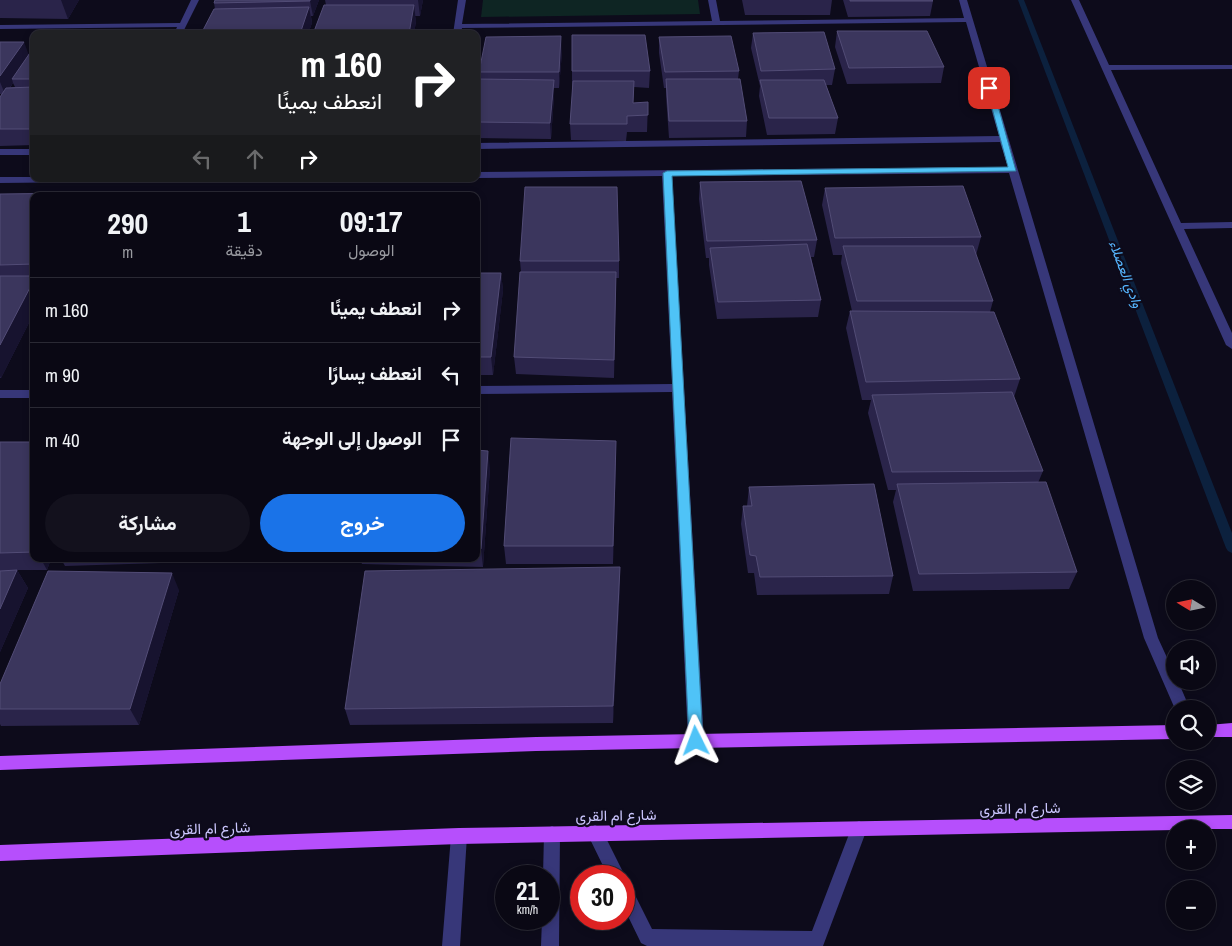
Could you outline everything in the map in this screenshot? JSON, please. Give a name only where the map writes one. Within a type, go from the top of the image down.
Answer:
[{"type":"main road","points":[[1216,731],[1229,730]]},
{"type":"main road","points":[[0,763],[536,744],[1166,732]]},
{"type":"main road","name":"شارع ام القرى","points":[[0,853],[459,836],[1232,822]]},
{"type":"street","points":[[180,30],[195,0]]},
{"type":"street","points":[[462,0],[458,30],[716,23],[969,20]]},
{"type":"street","points":[[712,0],[716,23]]},
{"type":"street","points":[[963,0],[1151,638],[1179,700]]},
{"type":"street","points":[[1075,0],[1232,345]]},
{"type":"street","points":[[0,27],[182,25]]},
{"type":"street","points":[[1106,68],[1232,67]]},
{"type":"street","points":[[480,146],[1004,139]]},
{"type":"street","points":[[0,152],[30,152]]},
{"type":"street","points":[[480,175],[1013,170]]},
{"type":"street","points":[[667,173],[696,741]]},
{"type":"street","points":[[0,180],[30,180]]},
{"type":"street","points":[[1178,226],[1232,225]]},
{"type":"street","points":[[480,390],[678,388]]},
{"type":"street","points":[[0,394],[30,394]]},
{"type":"street","points":[[635,915],[647,941],[817,943],[859,829]]},
{"type":"street","points":[[594,833],[610,865]]},
{"type":"street","points":[[550,946],[552,834]]},
{"type":"street","points":[[450,946],[459,836]]},
{"type":"green space","points":[[483,0],[698,0],[700,14],[481,17]]},
{"type":"building","points":[[215,0],[310,0],[310,1],[214,3]]},
{"type":"building","points":[[932,0],[933,1],[850,1]]},
{"type":"building","points":[[324,5],[414,5],[410,30],[315,30]]},
{"type":"building","points":[[309,7],[301,30],[203,30],[214,9]]},
{"type":"building","points":[[837,31],[927,31],[944,67],[849,68]]},
{"type":"building","points":[[824,32],[835,69],[761,71],[753,33]]},
{"type":"building","points":[[572,35],[645,35],[650,71],[572,71]]},
{"type":"building","points":[[561,36],[559,72],[480,72],[486,37]]},
{"type":"building","points":[[731,36],[739,71],[665,72],[659,37]]},
{"type":"building","points":[[0,42],[24,42],[0,76]]},
{"type":"building","points":[[30,53],[30,79],[12,79]]},
{"type":"building","points":[[480,79],[554,80],[550,123],[480,122]]},
{"type":"building","points":[[666,79],[740,79],[747,121],[669,121]]},
{"type":"building","points":[[760,80],[824,80],[838,118],[769,118]]},
{"type":"building","points":[[573,81],[634,81],[633,103],[648,102],[648,115],[627,116],[627,124],[570,124]]},
{"type":"building","points":[[30,87],[30,129],[0,129],[0,97],[6,88]]},
{"type":"building","points":[[801,181],[817,240],[707,241],[700,182]]},
{"type":"building","points":[[963,186],[981,237],[835,238],[825,188]]},
{"type":"building","points":[[525,187],[617,187],[619,261],[520,261]]},
{"type":"building","points":[[0,194],[30,194],[30,264],[0,265]]},
{"type":"building","points":[[807,244],[821,300],[718,302],[710,248]]},
{"type":"building","points":[[843,246],[973,246],[993,301],[857,301]]},
{"type":"building","points":[[520,272],[616,272],[614,360],[514,357]]},
{"type":"building","points":[[480,273],[501,273],[491,357],[480,357]]},
{"type":"building","points":[[0,276],[30,276],[30,288],[0,345]]},
{"type":"building","points":[[850,311],[994,312],[1020,379],[866,382]]},
{"type":"building","points":[[1012,392],[1043,471],[892,472],[872,395]]},
{"type":"building","points":[[511,438],[616,441],[613,546],[504,546]]},
{"type":"building","points":[[0,442],[30,442],[30,552],[0,553]]},
{"type":"building","points":[[480,450],[488,451],[480,549]]},
{"type":"building","points":[[1046,482],[1077,572],[919,574],[897,484]]},
{"type":"building","points":[[874,484],[893,576],[760,577],[756,556],[750,555],[743,506],[752,506],[749,487]]},
{"type":"building","points":[[620,567],[613,706],[345,709],[365,571]]},
{"type":"building","points":[[17,570],[0,609],[0,571]]},
{"type":"building","points":[[48,571],[172,573],[130,709],[0,709],[0,684]]},
{"type":"waterway","name":"وادي العصلاء","points":[[1021,0],[1232,548]]},
{"type":"route","points":[[696,741],[667,173],[1013,170],[989,88]]}]
